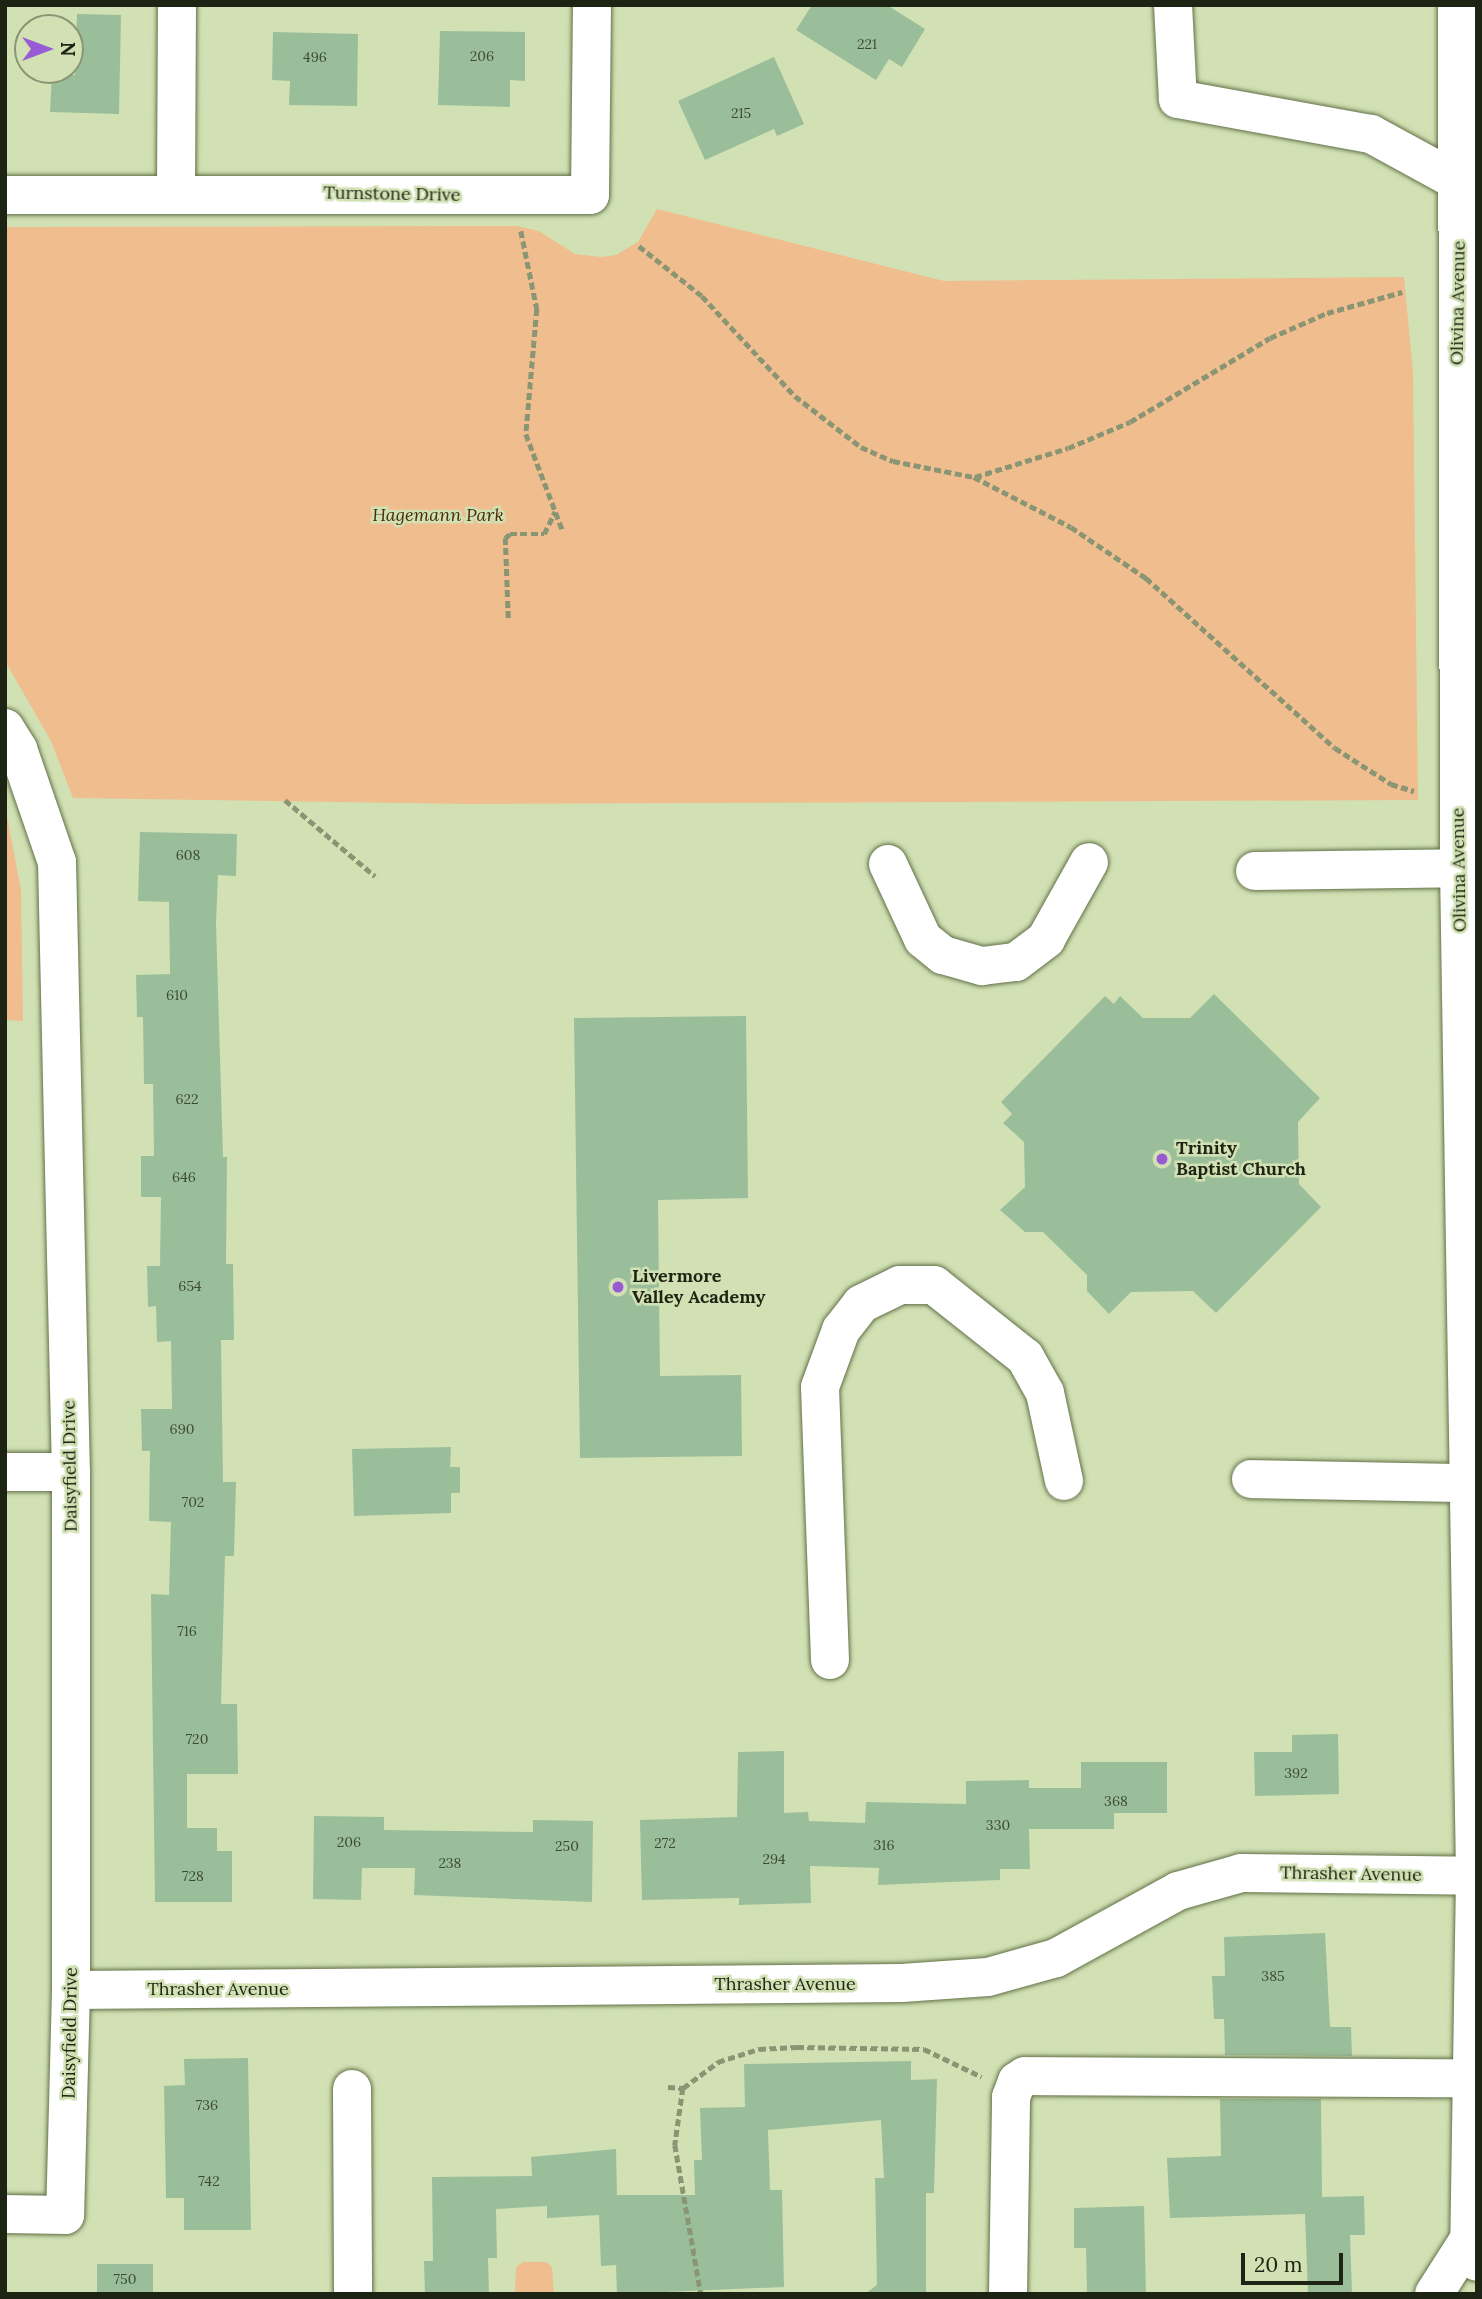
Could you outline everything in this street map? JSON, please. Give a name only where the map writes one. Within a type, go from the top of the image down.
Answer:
[{"type":"street","points":[[176,191],[177,5]]},
{"type":"street","name":"Turnstone Drive","points":[[5,195],[176,191],[590,195],[592,5]]},
{"type":"street","points":[[1173,5],[1178,99],[1371,134],[1459,182]]},
{"type":"street","name":"Olivina Avenue","points":[[1434,2294],[1473,2250],[1472,2078],[1476,1877],[1467,1483],[1469,997],[1459,868],[1467,615],[1457,5]]},
{"type":"street","name":"Daisyfield Drive","points":[[5,728],[18,749],[57,862],[71,1472],[71,1990],[65,2215],[5,2214]]},
{"type":"street","points":[[888,864],[923,939],[943,955],[982,966],[1016,962],[1046,939],[1089,862]]},
{"type":"street","points":[[1255,871],[1459,868]]},
{"type":"street","points":[[830,1660],[820,1387],[841,1330],[861,1304],[900,1285],[934,1285],[1025,1357],[1045,1393],[1064,1481]]},
{"type":"street","points":[[5,1472],[71,1472]]},
{"type":"street","points":[[1251,1479],[1467,1483]]},
{"type":"street","name":"Thrasher Avenue","points":[[71,1990],[902,1983],[988,1977],[1056,1958],[1178,1891],[1241,1873],[1476,1877]]},
{"type":"street","points":[[1009,2294],[1011,2096],[1017,2081],[1024,2076],[1472,2078]]},
{"type":"street","points":[[352,2089],[353,2294]]},
{"type":"path","points":[[521,230],[537,309],[526,434],[562,530]]},
{"type":"path","points":[[639,246],[702,296],[795,396],[861,447],[893,461],[974,477],[1046,512],[1146,578],[1335,748],[1391,784],[1414,791]]},
{"type":"path","points":[[974,477],[1068,448],[1130,422],[1270,338],[1327,313],[1402,292]]},
{"type":"path","points":[[508,618],[505,538],[510,534],[544,534],[556,510]]},
{"type":"path","points":[[285,800],[375,876]]},
{"type":"path","points":[[668,2087],[683,2088],[718,2062],[760,2049],[876,2047],[923,2049],[968,2068],[1011,2096]]},
{"type":"path","points":[[683,2088],[675,2146],[701,2294]]},
{"type":"green space","name":"Hagemann Park","points":[[657,209],[944,281],[1404,277],[1413,372],[1418,800],[471,804],[73,798],[51,741],[5,661],[5,227],[516,226],[539,231],[575,254],[602,257],[616,255],[638,242]]},
{"type":"green space","points":[[5,806],[21,890],[23,1021],[5,1020]]},
{"type":"green space","points":[[523,2262],[546,2262],[552,2267],[554,2294],[515,2294],[516,2267]]},
{"type":"building","points":[[812,5],[887,5],[925,29],[902,67],[889,59],[876,80],[796,30]]},
{"type":"building","points":[[84,14],[121,15],[119,114],[50,112],[51,84],[84,84]]},
{"type":"building","points":[[440,31],[525,32],[525,81],[510,80],[510,107],[438,105]]},
{"type":"building","points":[[273,32],[358,34],[357,106],[289,105],[290,81],[272,80]]},
{"type":"building","points":[[774,57],[804,124],[777,136],[774,129],[705,160],[678,101]]},
{"type":"building","points":[[140,832],[237,834],[236,876],[218,875],[216,924],[223,1157],[227,1157],[226,1264],[233,1264],[234,1340],[221,1340],[223,1482],[236,1482],[234,1556],[225,1556],[221,1704],[237,1704],[238,1774],[187,1774],[187,1828],[217,1828],[217,1851],[232,1851],[232,1902],[155,1902],[151,1594],[169,1595],[171,1522],[149,1521],[150,1451],[142,1451],[141,1409],[172,1409],[171,1341],[157,1342],[156,1306],[148,1307],[147,1266],[160,1266],[161,1197],[141,1197],[141,1156],[154,1156],[153,1084],[144,1084],[143,1017],[137,1017],[136,975],[170,974],[169,902],[138,901]]},
{"type":"building","name":"Trinity Baptist Church","points":[[1214,994],[1320,1098],[1298,1122],[1299,1184],[1321,1207],[1216,1313],[1193,1291],[1131,1292],[1109,1314],[1087,1291],[1087,1275],[1043,1232],[1025,1232],[1000,1210],[1025,1187],[1024,1142],[1003,1123],[1012,1114],[1001,1102],[1105,996],[1114,1004],[1120,996],[1143,1018],[1190,1018]]},
{"type":"building","name":"Livermore Valley Academy","points":[[746,1016],[748,1198],[658,1200],[660,1376],[741,1375],[742,1456],[580,1458],[574,1018]]},
{"type":"building","points":[[451,1447],[450,1467],[460,1467],[460,1493],[451,1493],[451,1513],[354,1516],[352,1449]]},
{"type":"building","points":[[1338,1734],[1339,1794],[1255,1796],[1254,1752],[1292,1752],[1292,1735]]},
{"type":"building","points":[[784,1751],[784,1813],[808,1812],[809,1821],[865,1823],[866,1802],[966,1804],[966,1781],[1029,1780],[1029,1788],[1081,1788],[1081,1762],[1167,1762],[1167,1813],[1114,1813],[1114,1829],[1029,1829],[1030,1869],[1000,1869],[1000,1880],[878,1885],[879,1868],[810,1866],[811,1903],[739,1905],[739,1898],[642,1900],[640,1820],[737,1817],[738,1752]]},
{"type":"building","points":[[314,1816],[384,1817],[384,1830],[533,1832],[533,1820],[593,1821],[592,1902],[414,1895],[415,1868],[362,1868],[361,1900],[313,1899]]},
{"type":"building","points":[[1325,1933],[1330,2027],[1351,2027],[1352,2056],[1225,2055],[1224,2019],[1214,2019],[1212,1976],[1225,1976],[1224,1937]]},
{"type":"building","points":[[248,2058],[251,2230],[184,2230],[184,2198],[166,2198],[164,2086],[185,2085],[184,2059]]},
{"type":"building","points":[[911,2061],[911,2080],[937,2079],[934,2193],[926,2193],[926,2294],[865,2294],[877,2285],[875,2178],[884,2178],[881,2120],[768,2130],[770,2190],[782,2190],[784,2287],[617,2294],[616,2265],[601,2266],[599,2215],[547,2218],[547,2206],[496,2209],[497,2258],[488,2258],[489,2294],[425,2294],[424,2261],[433,2261],[432,2177],[532,2176],[531,2157],[616,2149],[617,2195],[695,2195],[694,2160],[702,2160],[700,2108],[745,2107],[744,2064]]},
{"type":"building","points":[[1220,2099],[1321,2099],[1322,2197],[1364,2196],[1365,2235],[1350,2235],[1352,2294],[1308,2294],[1305,2214],[1170,2218],[1167,2158],[1221,2156]]},
{"type":"building","points":[[1144,2206],[1146,2294],[1087,2294],[1086,2248],[1074,2248],[1074,2208]]},
{"type":"building","points":[[97,2264],[153,2264],[153,2294],[97,2294]]},
{"type":"place","name":"Trinity Baptist Church","points":[[1162,1159]]},
{"type":"place","name":"Livermore Valley Academy","points":[[618,1287]]}]
